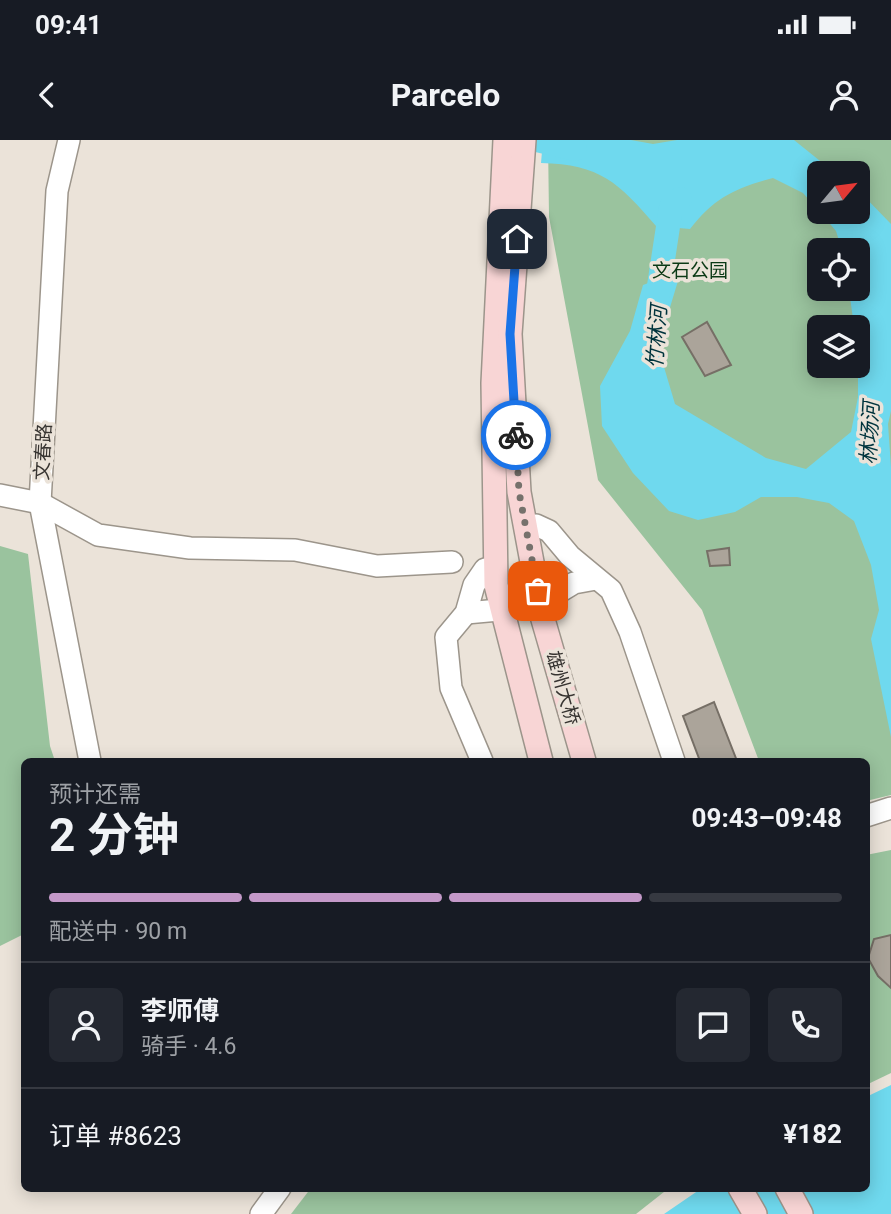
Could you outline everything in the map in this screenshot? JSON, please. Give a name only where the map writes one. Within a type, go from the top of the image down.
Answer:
[{"type":"main road","name":"雄州大桥","points":[[505,140],[493,383],[496,585],[540,758]]},
{"type":"main road","name":"雄州大桥","points":[[524,140],[510,334],[519,492],[583,758]]},
{"type":"main road","points":[[742,1192],[755,1214]]},
{"type":"main road","points":[[789,1192],[801,1214]]},
{"type":"street","name":"文春路","points":[[69,140],[57,191],[40,503],[89,758]]},
{"type":"street","points":[[0,495],[40,503],[98,535],[190,548],[295,550],[377,566],[452,562]]},
{"type":"street","points":[[536,525],[549,531],[596,579],[611,590],[630,632],[673,758]]},
{"type":"street","points":[[481,758],[451,688],[446,637],[466,613],[474,585],[485,569]]},
{"type":"street","points":[[547,607],[574,583],[596,579]]},
{"type":"street","points":[[466,613],[499,610]]},
{"type":"street","points":[[870,815],[890,809]]},
{"type":"street","points":[[261,1214],[277,1192]]},
{"type":"green space","name":"文石公园","points":[[548,140],[891,140],[891,795],[870,800],[870,758],[758,758],[702,610],[598,480],[549,217]]},
{"type":"green space","points":[[0,546],[28,554],[50,746],[54,758],[21,758],[21,936],[0,946]]},
{"type":"green space","points":[[891,850],[891,1073],[870,1083],[870,854]]},
{"type":"green space","points":[[308,1192],[664,1192],[636,1214],[291,1214]]},
{"type":"water","points":[[543,140],[631,140],[653,144],[677,140],[794,140],[820,161],[807,161],[807,198],[773,178],[726,196],[708,209],[690,229],[656,226],[619,187],[594,172],[579,167],[541,163]]},
{"type":"water","points":[[870,202],[891,224],[891,411],[888,424],[891,467],[891,737],[871,639],[879,610],[871,565],[854,521],[829,503],[797,497],[761,497],[735,512],[698,520],[669,511],[633,473],[602,426],[600,386],[630,331],[643,285],[681,271],[658,347],[675,404],[766,458],[806,469],[851,432],[858,397],[858,378],[870,378],[870,315],[852,315],[851,301],[870,301],[870,238],[838,238],[830,224],[870,224]]},
{"type":"water","points":[[891,1085],[891,1214],[664,1214],[696,1192],[870,1192],[870,1095]]},
{"type":"building","points":[[707,322],[731,365],[705,376],[682,337]]},
{"type":"building","points":[[729,548],[730,565],[710,566],[707,551]]},
{"type":"building","points":[[714,702],[736,758],[699,758],[683,716]]},
{"type":"building","points":[[891,935],[891,988],[878,976],[870,962],[874,939]]},
{"type":"waterway","name":"林场河","points":[[537,140],[575,149]]},
{"type":"waterway","name":"竹林河","points":[[655,312],[671,207],[680,199]]},
{"type":"way so far","points":[[516,435],[519,492],[538,591]]},
{"type":"route","points":[[516,435],[510,334],[517,239]]}]
